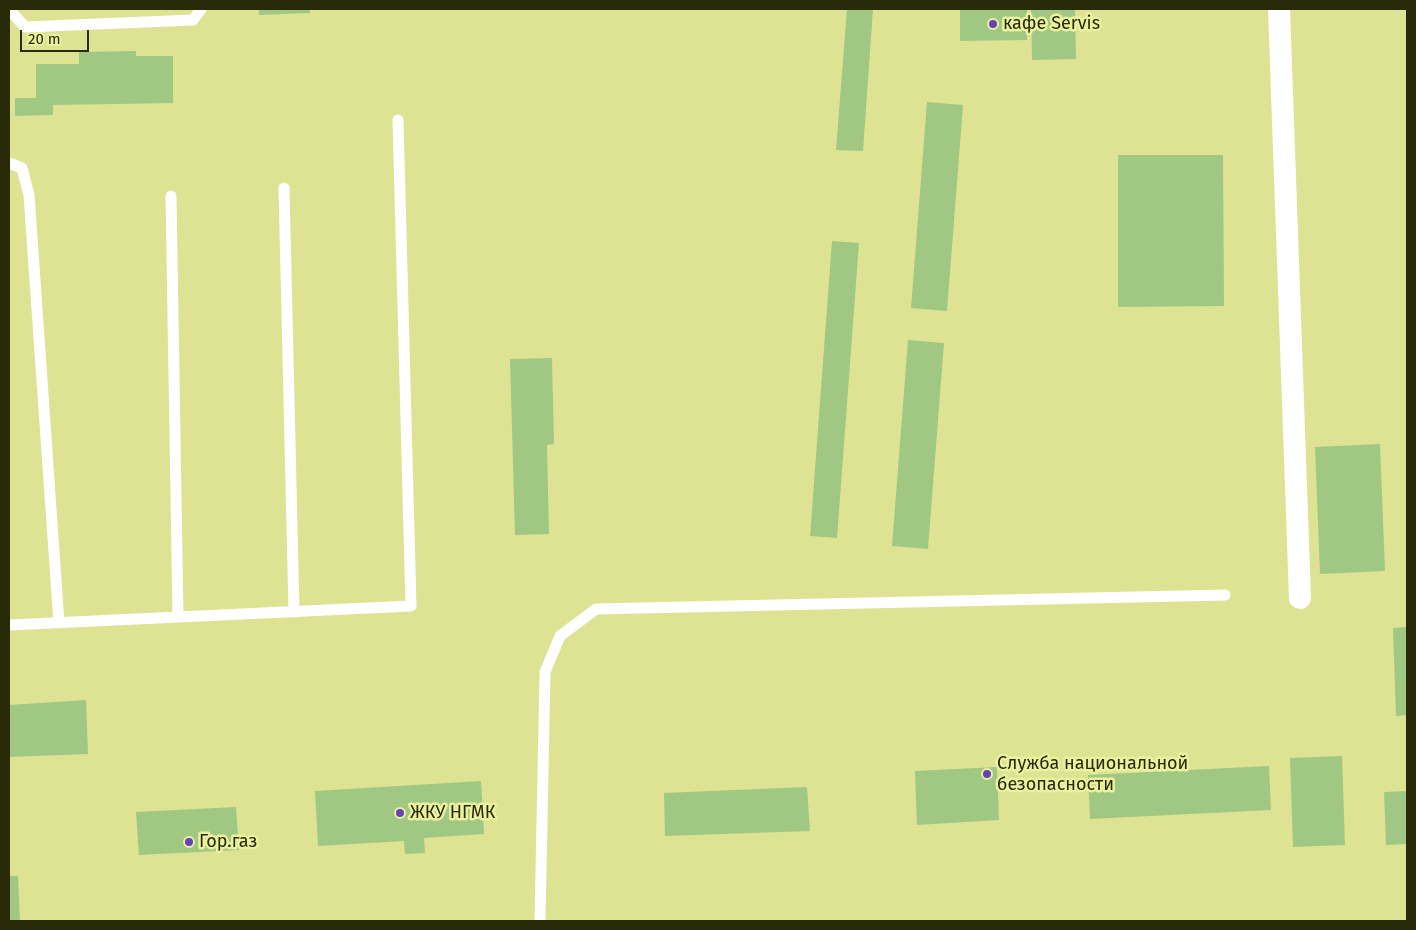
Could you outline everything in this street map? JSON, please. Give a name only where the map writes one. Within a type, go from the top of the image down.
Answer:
[{"type":"street","points":[[1279,9],[1300,598]]},
{"type":"lane","points":[[9,10],[25,27],[193,20],[201,9]]},
{"type":"lane","points":[[9,625],[411,606],[398,120]]},
{"type":"lane","points":[[9,163],[22,168],[29,195],[59,623]]},
{"type":"lane","points":[[284,188],[294,612]]},
{"type":"lane","points":[[171,196],[178,617]]},
{"type":"lane","points":[[540,921],[545,672],[560,636],[596,609],[1225,594]]},
{"type":"building","points":[[259,9],[310,9],[310,13],[259,15]]},
{"type":"building","points":[[847,9],[873,9],[863,151],[836,150]]},
{"type":"building","name":"кафе Servis","points":[[960,9],[1027,9],[1027,40],[960,41]]},
{"type":"building","points":[[1031,9],[1075,9],[1076,59],[1032,60]]},
{"type":"building","points":[[136,51],[136,56],[173,56],[173,103],[53,105],[53,115],[15,116],[15,98],[36,98],[36,64],[79,64],[79,52]]},
{"type":"building","points":[[927,102],[963,105],[947,311],[911,308]]},
{"type":"building","points":[[1118,155],[1223,155],[1224,306],[1118,307]]},
{"type":"building","points":[[832,241],[859,243],[837,538],[810,536]]},
{"type":"building","points":[[908,340],[944,343],[928,549],[892,546]]},
{"type":"building","points":[[552,358],[554,444],[547,445],[549,534],[515,535],[510,359]]},
{"type":"building","points":[[1380,444],[1385,571],[1320,574],[1315,447]]},
{"type":"building","points":[[1407,627],[1407,715],[1396,716],[1393,628]]},
{"type":"building","points":[[86,700],[88,754],[9,757],[9,705]]},
{"type":"building","points":[[1342,756],[1345,845],[1293,847],[1290,758]]},
{"type":"building","points":[[1269,766],[1271,810],[1090,819],[1088,775]]},
{"type":"building","points":[[997,767],[999,820],[917,825],[915,771]]},
{"type":"building","name":"ЖКУ НГМК","points":[[481,781],[484,834],[424,838],[425,853],[405,854],[404,841],[318,846],[315,791]]},
{"type":"building","points":[[807,787],[810,831],[665,836],[664,793]]},
{"type":"building","points":[[1407,791],[1407,844],[1386,845],[1384,792]]},
{"type":"building","points":[[236,807],[239,850],[139,855],[136,812]]},
{"type":"building","points":[[9,876],[18,876],[20,921],[9,921]]},
{"type":"place","name":"кафе Servis","points":[[993,24]]},
{"type":"place","name":"Служба национальной безопасности","points":[[987,774]]},
{"type":"place","name":"ЖКУ НГМК","points":[[400,813]]},
{"type":"place","name":"Гор.газ","points":[[189,842]]}]
